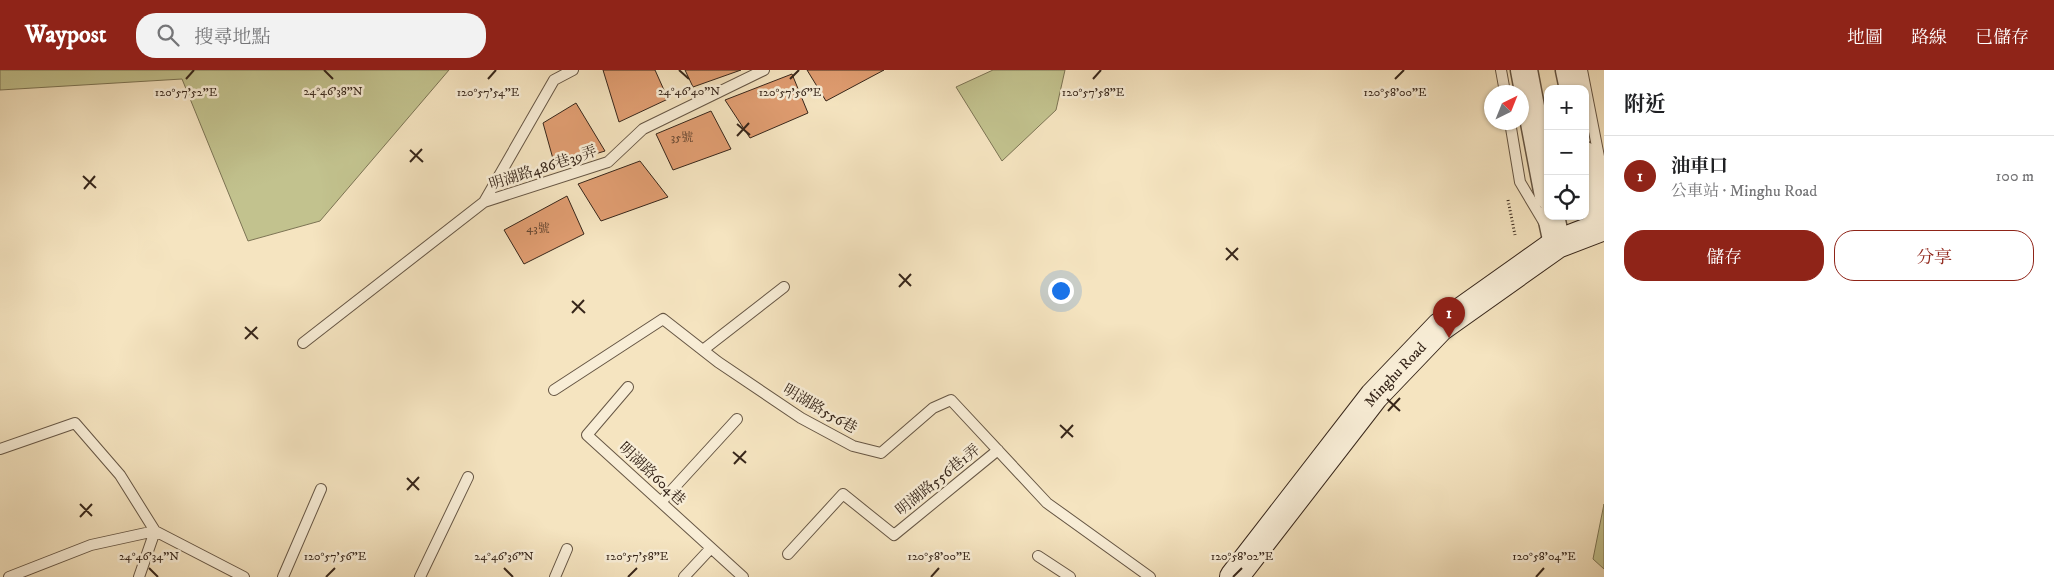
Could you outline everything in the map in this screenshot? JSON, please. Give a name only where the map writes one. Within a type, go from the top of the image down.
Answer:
[{"type":"main road","name":"Minghu Road","points":[[1234,577],[1374,396],[1440,327],[1557,244],[1602,227]]},
{"type":"street","points":[[1524,70],[1544,175]]},
{"type":"street","points":[[1569,70],[1571,85]]},
{"type":"street","points":[[1589,172],[1602,227]]},
{"type":"street","points":[[1553,220],[1557,244]]},
{"type":"lane","name":"明湖路486巷39弄","points":[[484,202],[554,80],[573,70]]},
{"type":"lane","name":"明湖路486巷39弄","points":[[303,343],[484,202],[608,162],[643,129],[764,70]]},
{"type":"lane","points":[[1501,70],[1504,85]]},
{"type":"lane","points":[[1582,70],[1602,172],[1602,227]]},
{"type":"lane","points":[[1511,130],[1520,182],[1557,244]]},
{"type":"lane","points":[[703,350],[784,287]]},
{"type":"lane","name":"明湖路556巷","points":[[554,390],[663,320],[801,418],[853,446],[881,453],[933,408],[952,400],[1046,503],[1150,577]]},
{"type":"lane","name":"明湖路604巷","points":[[628,388],[588,435],[742,577]]},
{"type":"lane","points":[[661,502],[737,419]]},
{"type":"lane","points":[[0,449],[75,423],[120,475],[155,531],[244,577]]},
{"type":"lane","name":"明湖路556巷1弄","points":[[788,554],[844,494],[894,535],[998,450]]},
{"type":"lane","points":[[420,577],[468,477]]},
{"type":"lane","points":[[283,577],[320,489]]},
{"type":"lane","points":[[9,577],[91,545],[155,531]]},
{"type":"lane","points":[[139,577],[155,531]]},
{"type":"lane","points":[[684,577],[711,548]]},
{"type":"lane","points":[[555,577],[567,549]]},
{"type":"lane","points":[[1038,556],[1070,577]]},
{"type":"green space","points":[[0,70],[449,70],[320,221],[248,241],[182,79],[0,90]]},
{"type":"green space","points":[[993,70],[1065,70],[1056,110],[1002,161],[956,87]]},
{"type":"green space","points":[[1604,504],[1604,569],[1593,559]]},
{"type":"building","points":[[603,70],[655,70],[668,99],[619,122]]},
{"type":"building","points":[[685,70],[741,70],[693,87]]},
{"type":"building","points":[[807,70],[884,70],[826,101]]},
{"type":"building","points":[[792,74],[808,113],[750,138],[725,100]]},
{"type":"building","points":[[576,103],[605,151],[555,166],[543,123]]},
{"type":"building","points":[[711,111],[731,149],[673,170],[656,134]]},
{"type":"building","points":[[640,161],[668,197],[601,221],[578,184]]},
{"type":"building","points":[[567,196],[584,234],[524,264],[504,230]]},
{"type":"place","name":"油車口","points":[[1449,338]]}]
